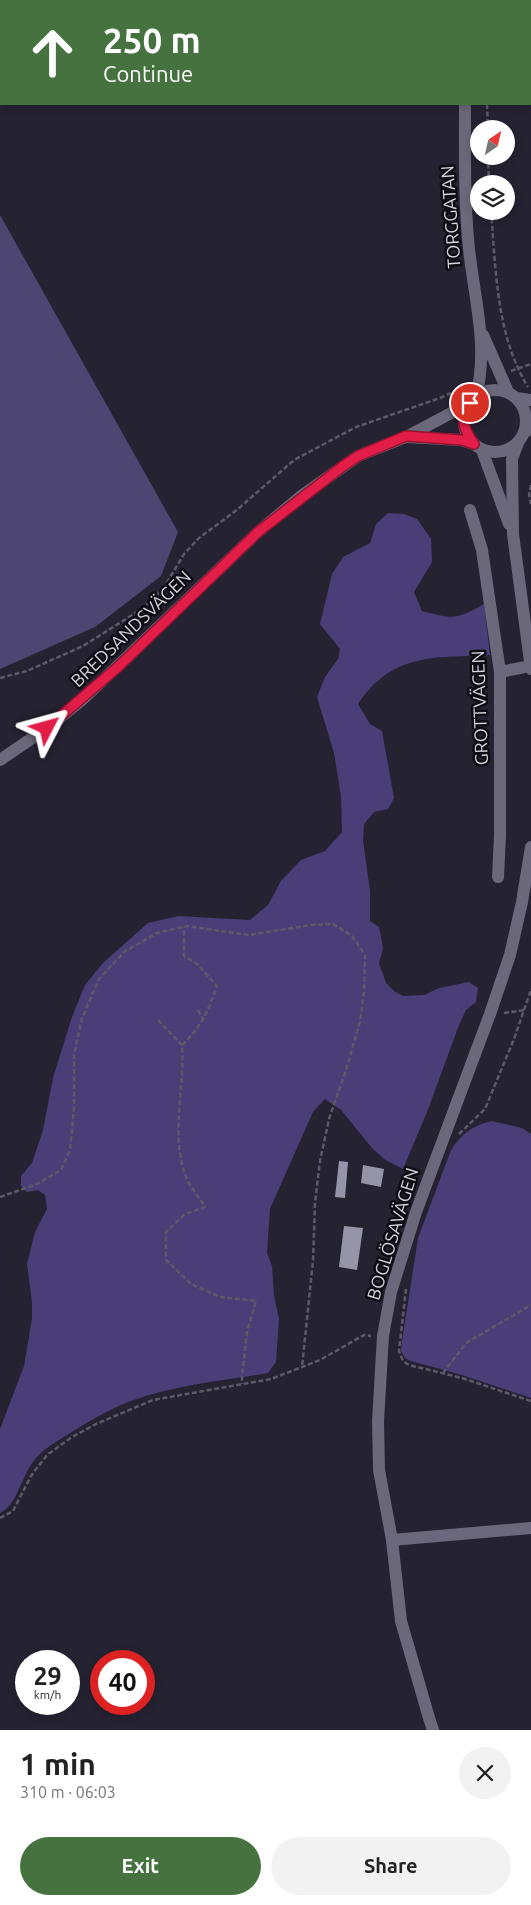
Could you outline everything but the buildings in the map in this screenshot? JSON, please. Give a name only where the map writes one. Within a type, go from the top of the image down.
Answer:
[{"type":"street","name":"TORGGATAN","points":[[465,105],[468,248],[480,328],[480,378],[473,400],[464,414],[463,421],[464,429],[478,447]]},
{"type":"street","name":"TORGGATAN","points":[[480,328],[499,374],[526,413],[525,434]]},
{"type":"street","points":[[473,400],[485,391],[491,390],[531,400]]},
{"type":"street","name":"BREDSANDSVÄGEN","points":[[0,760],[47,728],[83,699],[244,545],[293,503],[358,456],[406,436],[473,400]]},
{"type":"street","points":[[406,436],[462,440],[491,453],[500,453],[510,450],[525,434]]},
{"type":"street","points":[[500,672],[531,668],[513,534],[512,459],[525,434]]},
{"type":"street","points":[[478,447],[513,534]]},
{"type":"street","name":"GROTTVÄGEN","points":[[470,510],[482,550],[500,672],[500,835],[498,877]]},
{"type":"street","name":"BOGLÖSAVÄGEN","points":[[434,1730],[428,1718],[401,1621],[392,1540],[379,1470],[378,1421],[383,1336],[391,1292],[416,1212],[510,955],[522,902],[531,847]]},
{"type":"street","points":[[392,1540],[531,1528]]},
{"type":"path","points":[[488,105],[488,120]]},
{"type":"path","points":[[492,220],[500,307],[517,369],[531,392]]},
{"type":"path","points":[[499,374],[531,364]]},
{"type":"path","points":[[0,678],[27,670],[76,650],[111,630],[137,612],[155,598],[184,554],[199,538],[238,509],[294,460],[356,427],[440,398],[480,378]]},
{"type":"path","points":[[531,486],[529,494],[531,504]]},
{"type":"path","points":[[0,1197],[37,1184],[61,1170],[70,1150],[74,1108],[74,1055],[82,1018],[99,979],[124,952],[157,933],[184,926],[249,934],[311,925],[333,924],[352,936],[365,955],[360,1022],[329,1118],[320,1161],[315,1203],[313,1262],[302,1367]]},
{"type":"path","points":[[182,1045],[197,1032],[217,986],[197,964],[184,956],[184,926]]},
{"type":"path","points":[[456,1137],[484,1109],[525,1010],[531,990]]},
{"type":"path","points":[[198,1010],[203,1019]]},
{"type":"path","points":[[490,1014],[525,1010]]},
{"type":"path","points":[[158,1020],[182,1045],[184,1065],[179,1148],[186,1178],[205,1206],[185,1214],[166,1232],[166,1260],[191,1284],[220,1297],[256,1301],[247,1332],[242,1384]]},
{"type":"path","points":[[407,1286],[399,1350],[403,1361],[410,1365],[443,1373],[531,1401]]},
{"type":"path","points":[[443,1373],[466,1342],[531,1305]]},
{"type":"path","points":[[0,1518],[13,1511],[31,1476],[46,1456],[72,1437],[96,1424],[154,1400],[271,1379],[320,1360],[364,1335],[383,1336]]},
{"type":"shaded area","points":[[0,215],[178,532],[161,576],[95,627],[0,669]]},
{"type":"shaded area","points":[[388,513],[404,514],[417,519],[431,539],[432,562],[414,592],[422,611],[447,617],[467,613],[484,604],[490,655],[433,658],[400,666],[371,687],[358,704],[370,724],[382,731],[394,798],[388,809],[374,812],[364,824],[363,840],[370,891],[370,921],[379,927],[383,948],[379,963],[386,983],[394,991],[403,996],[424,995],[439,988],[469,982],[478,988],[476,1002],[466,1010],[459,1025],[427,1112],[403,1169],[384,1159],[372,1148],[341,1110],[325,1099],[313,1112],[270,1209],[267,1253],[272,1266],[274,1295],[279,1319],[276,1362],[268,1373],[164,1391],[107,1411],[42,1452],[29,1467],[12,1502],[0,1513],[0,1429],[24,1366],[32,1319],[32,1302],[27,1264],[35,1232],[47,1209],[45,1195],[38,1190],[27,1192],[21,1186],[21,1176],[32,1163],[43,1130],[53,1078],[72,1017],[85,985],[104,962],[148,923],[178,916],[250,920],[268,905],[281,881],[301,860],[325,851],[342,832],[341,796],[334,753],[317,697],[325,677],[338,659],[340,649],[320,624],[332,574],[343,557],[370,543],[376,524]]},
{"type":"shaded area","points":[[492,1121],[522,1128],[531,1134],[531,1398],[462,1375],[411,1361],[405,1358],[401,1351],[418,1238],[451,1150],[468,1131]]},
{"type":"route","points":[[47,728],[118,667],[258,532],[300,498],[358,456],[406,436],[462,440],[474,444],[464,429],[463,421],[464,414],[470,403]]}]
